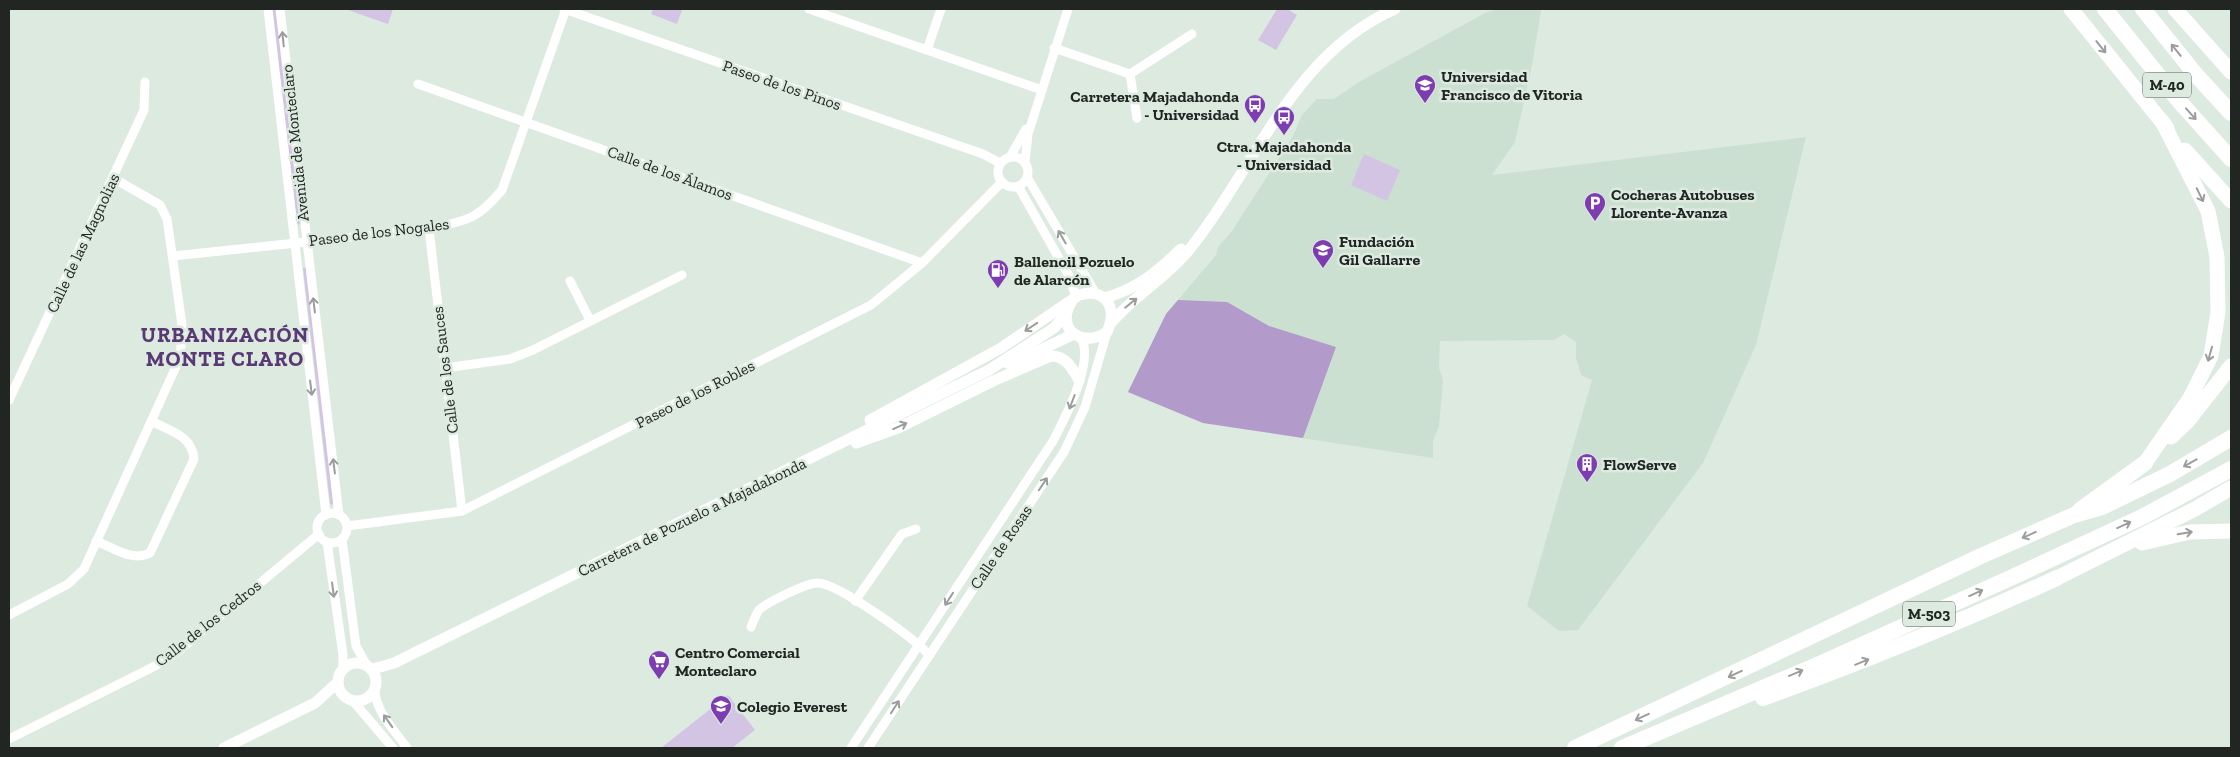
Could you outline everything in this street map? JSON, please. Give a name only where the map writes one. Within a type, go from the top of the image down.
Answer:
[{"type":"highway","points":[[2070,9],[2198,166],[2231,201]]},
{"type":"highway","name":"M-40","points":[[2105,9],[2180,101],[2231,158]]},
{"type":"highway","name":"M-40","points":[[2143,9],[2197,76],[2231,113]]},
{"type":"highway","points":[[2176,9],[2231,72]]},
{"type":"highway","points":[[2145,463],[2190,398],[2211,356],[2218,312],[2217,257],[2208,211],[2162,121]]},
{"type":"highway","name":"M-503","points":[[2074,515],[2145,463],[2187,422],[2231,366]]},
{"type":"highway","name":"M-503","points":[[1575,748],[1956,568],[2074,515],[2102,507],[2170,474],[2231,438]]},
{"type":"highway","name":"M-503","points":[[1622,748],[1817,665],[2017,575],[2142,517],[2231,470]]},
{"type":"highway","points":[[1644,748],[1734,709],[1947,628],[2057,578],[2231,488]]},
{"type":"highway","points":[[2057,578],[2149,540],[2190,532],[2231,531]]},
{"type":"street","name":"Avenida de Monteclaro","points":[[268,9],[326,514]]},
{"type":"street","name":"Avenida de Monteclaro","points":[[280,9],[339,515]]},
{"type":"street","name":"Paseo de los Nogales","points":[[173,256],[429,228],[467,220],[486,209],[502,190],[565,9]]},
{"type":"street","name":"Paseo de los Pinos","points":[[565,9],[983,154],[1000,163]]},
{"type":"street","points":[[809,9],[1042,90]]},
{"type":"street","points":[[927,50],[941,9]]},
{"type":"street","points":[[1025,162],[1018,157],[1010,157],[1000,163],[998,173],[1002,182],[1009,186],[1018,186],[1027,177],[1028,171],[1025,162],[1028,134],[1068,9]]},
{"type":"street","points":[[1018,186],[1069,276],[1074,299],[1066,314],[1068,325],[1078,336],[1097,338],[1110,327],[1121,311],[1152,287],[1179,262],[1207,226],[1306,76],[1339,44],[1396,9]]},
{"type":"street","points":[[1130,74],[1192,34]]},
{"type":"street","points":[[1054,48],[1130,74]]},
{"type":"street","points":[[1130,74],[1138,118]]},
{"type":"street","name":"Calle de las Magnolias","points":[[9,400],[144,110],[145,82]]},
{"type":"street","name":"Calle de los Álamos","points":[[418,84],[922,263]]},
{"type":"street","points":[[1010,157],[1036,106]]},
{"type":"street","points":[[1027,177],[1100,296],[1112,312],[1110,327]]},
{"type":"street","points":[[9,614],[68,584],[84,569],[179,360],[182,332],[167,219],[160,205],[113,178]]},
{"type":"street","name":"Paseo de los Robles","points":[[347,526],[462,512],[871,305],[922,263],[1002,182]]},
{"type":"street","points":[[789,469],[1001,348],[1074,299],[1087,293],[1100,296],[1130,289],[1158,270],[1181,249],[1223,200]]},
{"type":"street","name":"Calle de los Sauces","points":[[429,228],[462,512]]},
{"type":"street","points":[[445,368],[510,359],[533,350],[682,275]]},
{"type":"street","points":[[570,281],[590,320]]},
{"type":"street","name":"Carretera de Pozuelo a Majadahonda","points":[[989,370],[1054,328],[1066,314]]},
{"type":"street","name":"Calle de Rosas","points":[[868,748],[1064,452],[1086,407],[1110,327]]},
{"type":"street","name":"Calle de Rosas","points":[[851,748],[1053,441],[1072,404],[1079,380],[1086,348],[1078,336]]},
{"type":"street","name":"Carretera de Pozuelo a Majadahonda","points":[[369,667],[394,663],[989,370],[1078,336]]},
{"type":"street","points":[[789,469],[834,454],[898,428],[1051,356],[1059,356],[1066,360],[1079,380]]},
{"type":"street","points":[[96,541],[134,557],[141,557],[150,553],[194,459],[193,448],[184,438],[151,421]]},
{"type":"street","points":[[224,748],[312,705],[338,682],[343,669],[343,655],[327,542],[319,534],[318,527],[320,520],[326,514],[339,515],[344,519],[347,531],[342,539],[335,543],[327,542]]},
{"type":"street","points":[[855,601],[902,534],[916,529]]},
{"type":"street","name":"Calle de los Cedros","points":[[9,739],[155,666],[175,654],[319,534]]},
{"type":"street","points":[[342,539],[356,646],[376,676],[376,700],[381,711],[407,748]]},
{"type":"street","points":[[751,627],[759,610],[806,584],[819,583],[855,601],[919,644],[929,655]]},
{"type":"street","name":"Carretera de Pozuelo a Majadahonda","points":[[376,687],[394,663]]},
{"type":"street","points":[[343,669],[351,664],[369,667]]},
{"type":"street","points":[[338,682],[339,688],[393,748]]},
{"type":"street","points":[[312,705],[349,699],[366,700],[376,687]]},
{"type":"shaded area","points":[[272,9],[277,9],[302,222],[299,225],[297,223]]},
{"type":"shaded area","points":[[345,9],[393,9],[388,24]]},
{"type":"shaded area","points":[[653,9],[682,10],[677,24],[651,14]]},
{"type":"shaded area","points":[[1277,9],[1287,9],[1297,15],[1276,50],[1258,40]]},
{"type":"shaded area","points":[[1497,9],[1541,9],[1541,11],[1532,65],[1515,142],[1492,175],[1806,137],[1756,345],[1703,463],[1578,630],[1559,631],[1527,606],[1592,380],[1581,375],[1576,358],[1576,342],[1564,334],[1554,340],[1440,341],[1439,368],[1443,381],[1439,426],[1433,441],[1433,458],[1203,423],[1128,392],[1166,314],[1216,255],[1218,247],[1232,231],[1293,136],[1302,115],[1317,99],[1334,99],[1359,82],[1485,13]]},
{"type":"shaded area","points":[[1364,154],[1400,170],[1387,201],[1351,185]]},
{"type":"shaded area","points":[[307,267],[335,502],[332,505],[330,503],[303,268]]},
{"type":"shaded area","points":[[1178,300],[1227,302],[1269,326],[1336,347],[1303,438],[1203,423],[1128,392],[1166,314]]},
{"type":"shaded area","name":"Colegio Everest","points":[[728,695],[755,730],[732,748],[661,748]]},
{"type":"place","name":"Universidad Francisco de Vitoria","points":[[1425,104]]},
{"type":"place","name":"Carretera Majadahonda - Universidad","points":[[1255,124]]},
{"type":"place","name":"Ctra. Majadahonda - Universidad","points":[[1284,136]]},
{"type":"place","name":"Cocheras Autobuses Llorente-Avanza","points":[[1595,222]]},
{"type":"place","name":"Fundación Gil Gallarre","points":[[1323,269]]},
{"type":"place","name":"Ballenoil Pozuelo de Alarcón","points":[[998,289]]},
{"type":"place","name":"FlowServe","points":[[1587,483]]},
{"type":"place","name":"Centro Comercial Monteclaro","points":[[659,680]]},
{"type":"place","name":"Colegio Everest","points":[[721,725]]},
{"type":"district","name":"URBANIZACIÓN MONTE CLARO","points":[[225,346]]}]
